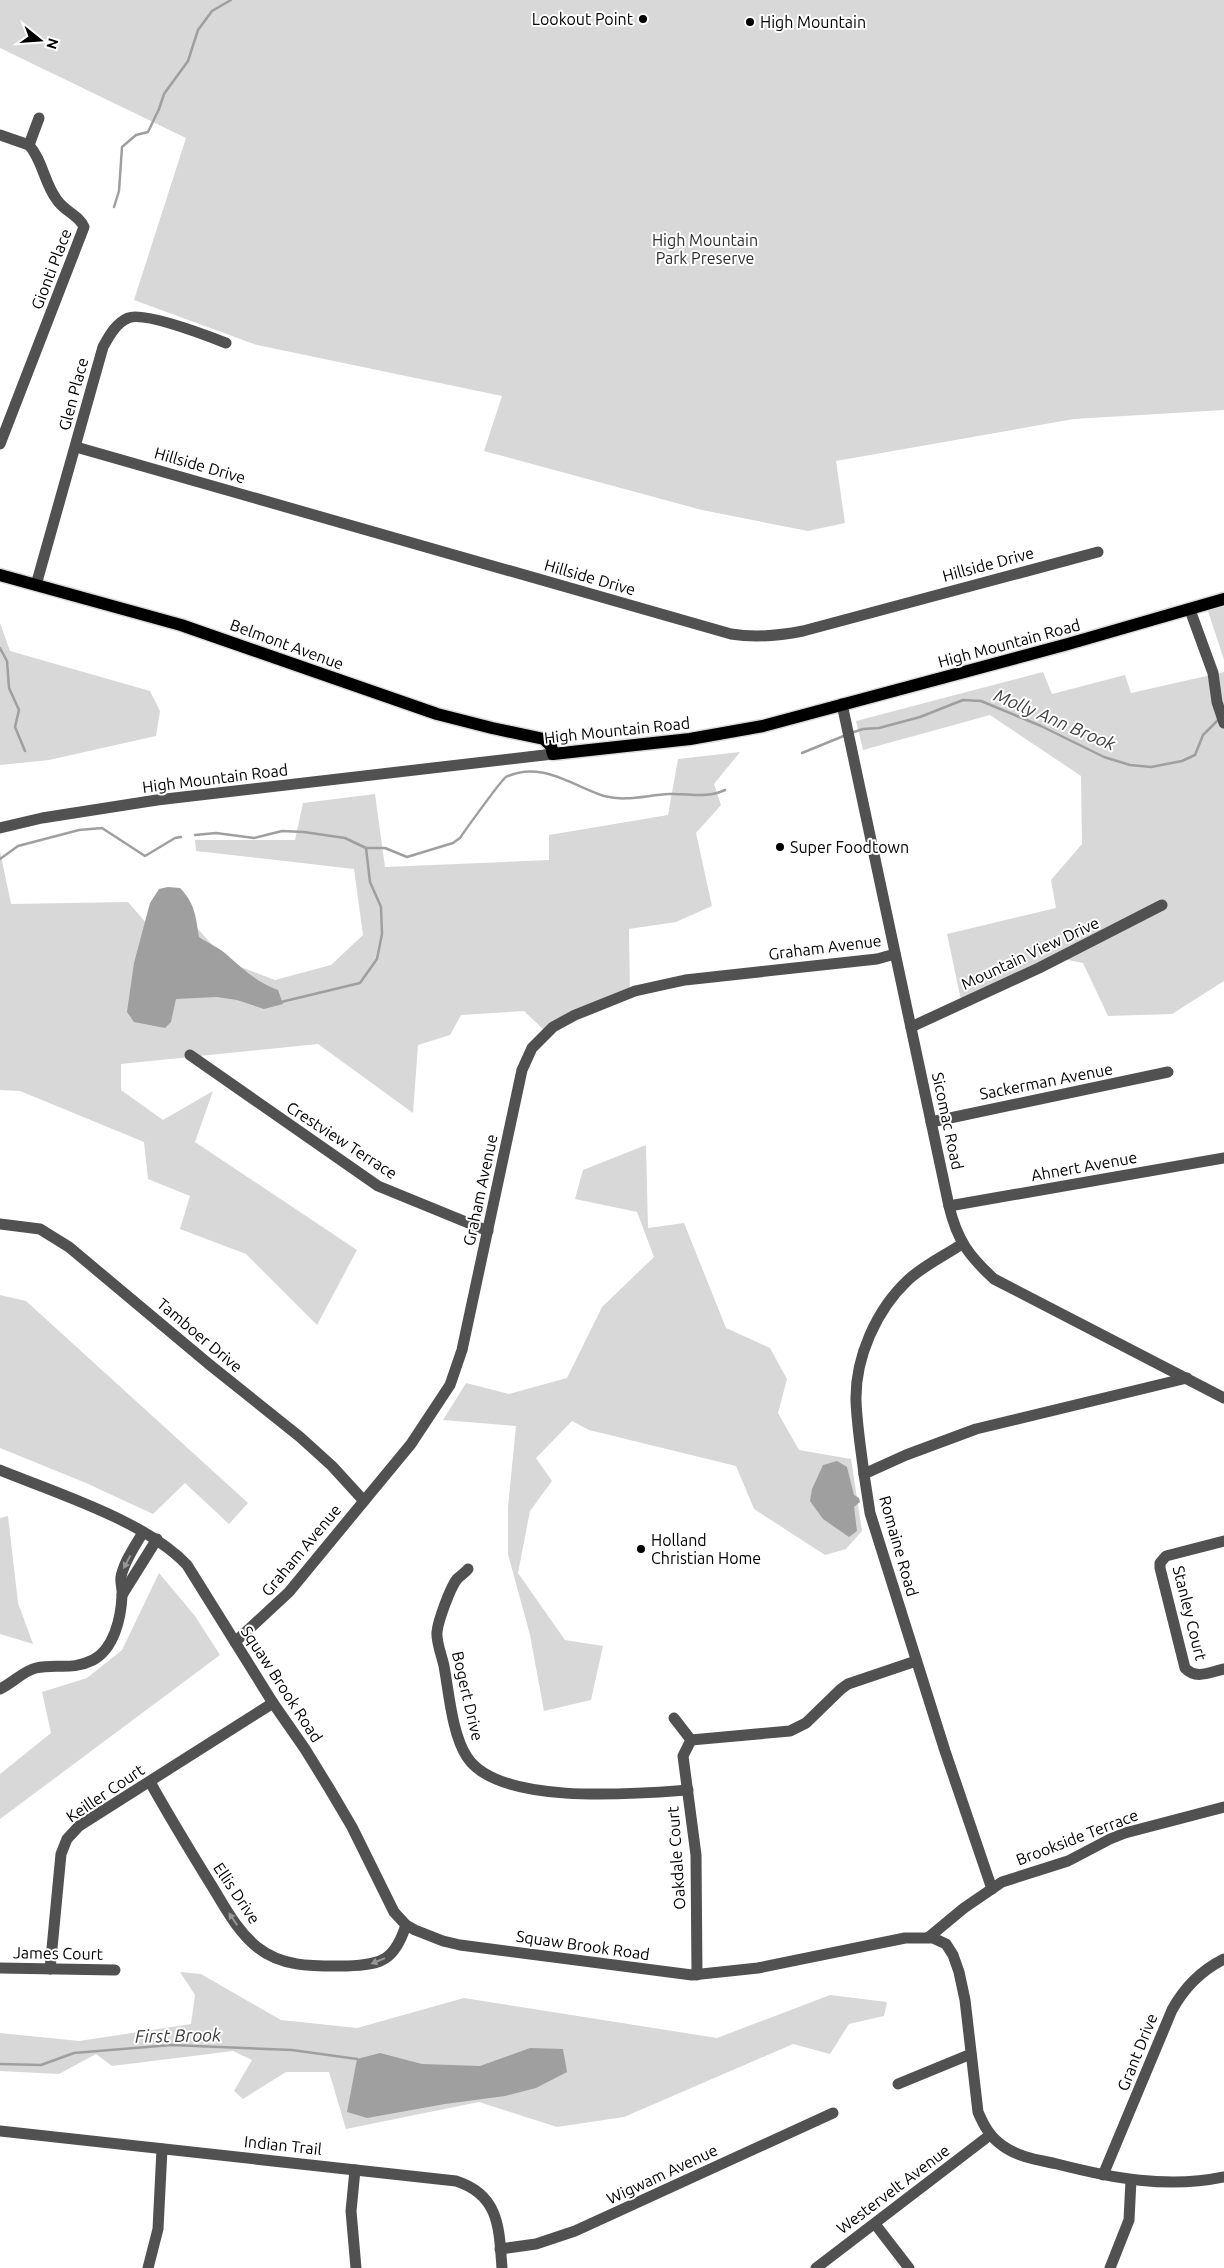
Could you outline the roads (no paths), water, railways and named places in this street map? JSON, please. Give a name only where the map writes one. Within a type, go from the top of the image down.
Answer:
[{"type":"main road","name":"Belmont Avenue","points":[[0,575],[182,624],[437,714],[544,739],[551,746],[553,754]]},
{"type":"main road","name":"High Mountain Road","points":[[553,754],[730,733],[1190,610],[1224,599]]},
{"type":"street","points":[[0,135],[30,145],[39,118]]},
{"type":"street","name":"Gionti Place","points":[[0,444],[84,227],[78,218],[58,202],[46,182],[37,155],[30,145]]},
{"type":"street","name":"Glen Place","points":[[36,585],[103,347],[121,322],[128,317],[140,316],[226,342]]},
{"type":"street","name":"Hillside Drive","points":[[76,447],[731,634],[744,636],[767,637],[803,631],[1098,552]]},
{"type":"street","points":[[1190,610],[1213,673],[1222,719]]},
{"type":"street","name":"Sicomac Road","points":[[842,704],[949,1206],[962,1244],[994,1278],[1224,1398]]},
{"type":"street","name":"High Mountain Road","points":[[0,828],[42,818],[157,800],[553,754]]},
{"type":"street","name":"Mountain View Drive","points":[[911,1027],[1048,964],[1162,905]]},
{"type":"street","name":"Graham Avenue","points":[[234,1642],[289,1592],[411,1444],[455,1376],[522,1070],[532,1048],[553,1027],[575,1015],[635,991],[676,982],[877,959],[895,954]]},
{"type":"street","name":"Crestview Terrace","points":[[190,1055],[378,1186],[488,1231]]},
{"type":"street","name":"Sackerman Avenue","points":[[931,1122],[1168,1072]]},
{"type":"street","name":"Ahnert Avenue","points":[[949,1206],[1224,1158]]},
{"type":"street","name":"Tamboer Drive","points":[[0,1224],[40,1229],[69,1247],[210,1365],[300,1436],[332,1466],[364,1501]]},
{"type":"street","name":"Romaine Road","points":[[962,1244],[908,1280],[884,1308],[870,1335],[857,1383],[856,1400],[870,1513],[916,1661],[992,1889]]},
{"type":"street","points":[[864,1474],[970,1431],[1186,1378]]},
{"type":"street","name":"Squaw Brook Road","points":[[0,1470],[157,1539],[187,1565],[272,1703],[305,1749],[329,1788],[352,1827],[388,1902],[406,1925],[443,1941],[460,1945],[661,1972],[697,1975],[796,1961],[905,1938],[929,1937]]},
{"type":"street","points":[[0,1689],[31,1669],[40,1667],[75,1667],[95,1659],[110,1643],[118,1622],[123,1570],[143,1532]]},
{"type":"street","points":[[122,1595],[157,1539]]},
{"type":"street","name":"Stanley Court","points":[[1224,1541],[1166,1556],[1160,1563],[1185,1668],[1189,1672],[1200,1675],[1224,1669]]},
{"type":"street","name":"Bogert Drive","points":[[468,1569],[457,1579],[449,1594],[437,1633],[458,1737],[468,1759],[492,1778],[520,1787],[567,1793],[614,1794],[688,1790]]},
{"type":"street","points":[[674,1718],[691,1740],[790,1732],[799,1728],[848,1684],[916,1661]]},
{"type":"street","name":"Keiller Court","points":[[50,1969],[61,1854],[67,1839],[80,1826],[272,1703]]},
{"type":"street","name":"Oakdale Court","points":[[691,1740],[683,1756],[696,1855],[697,1975]]},
{"type":"street","name":"Ellis Drive","points":[[150,1782],[233,1920],[257,1947],[302,1966],[372,1964],[394,1951],[400,1944],[406,1925]]},
{"type":"street","name":"Brookside Terrace","points":[[929,1937],[1002,1882],[1068,1861],[1118,1836],[1224,1807]]},
{"type":"street","points":[[929,1937],[946,1944],[959,1972],[965,2000],[978,2112],[990,2135],[1003,2146],[1015,2153],[1131,2180],[1196,2182],[1224,2177]]},
{"type":"street","name":"Grant Drive","points":[[1103,2175],[1175,2004],[1187,1987],[1209,1967],[1224,1959]]},
{"type":"street","name":"James Court","points":[[0,1968],[115,1970]]},
{"type":"street","points":[[898,2084],[971,2054]]},
{"type":"street","name":"Wigwam Avenue","points":[[500,2249],[536,2244],[575,2231],[833,2113]]},
{"type":"street","name":"Indian Trail","points":[[0,2131],[464,2183],[477,2191],[493,2209],[499,2228],[502,2268]]},
{"type":"street","name":"Westervelt Avenue","points":[[816,2268],[990,2135]]},
{"type":"street","points":[[148,2268],[158,2229],[162,2149]]},
{"type":"street","points":[[355,2170],[351,2211],[356,2268]]},
{"type":"street","points":[[1110,2268],[1129,2220],[1131,2180]]},
{"type":"street","points":[[875,2224],[909,2268]]},
{"type":"waterway","points":[[114,207],[119,191],[122,147],[136,135],[148,132],[164,94],[188,61],[198,30],[212,11],[231,0]]},
{"type":"waterway","points":[[0,648],[7,661],[9,688],[19,710],[15,727],[25,751]]},
{"type":"waterway","name":"Molly Ann Brook","points":[[851,733],[920,717],[963,700],[981,701],[1041,726],[1104,757],[1130,765],[1151,767],[1182,761],[1195,755],[1203,735],[1219,719]]},
{"type":"waterway","name":"Molly Ann Brook","points":[[802,753],[846,735]]},
{"type":"waterway","name":"Molly Ann Brook","points":[[195,835],[216,833],[254,838],[282,831],[304,832],[345,838],[366,848],[385,848],[407,857],[453,843],[460,838],[503,780],[506,777],[519,773],[531,771],[556,776],[592,792],[612,798],[669,794],[704,795],[725,790]]},
{"type":"waterway","name":"Molly Ann Brook","points":[[0,859],[18,846],[79,830],[102,828],[145,856],[175,838],[181,837]]},
{"type":"waterway","points":[[281,1002],[360,983],[377,959],[382,934],[381,907],[370,882],[366,848]]},
{"type":"waterway","name":"First Brook","points":[[0,2064],[41,2065],[74,2053],[171,2045],[292,2050],[357,2059]]},
{"type":"place","name":"Lookout Point","points":[[643,19]]},
{"type":"place","name":"High Mountain","points":[[750,22]]},
{"type":"place","name":"Super Foodtown","points":[[780,847]]},
{"type":"place","name":"Holland Christian Home","points":[[641,1549]]},
{"type":"park label","name":"High Mountain Park Preserve","points":[[705,249]]}]
